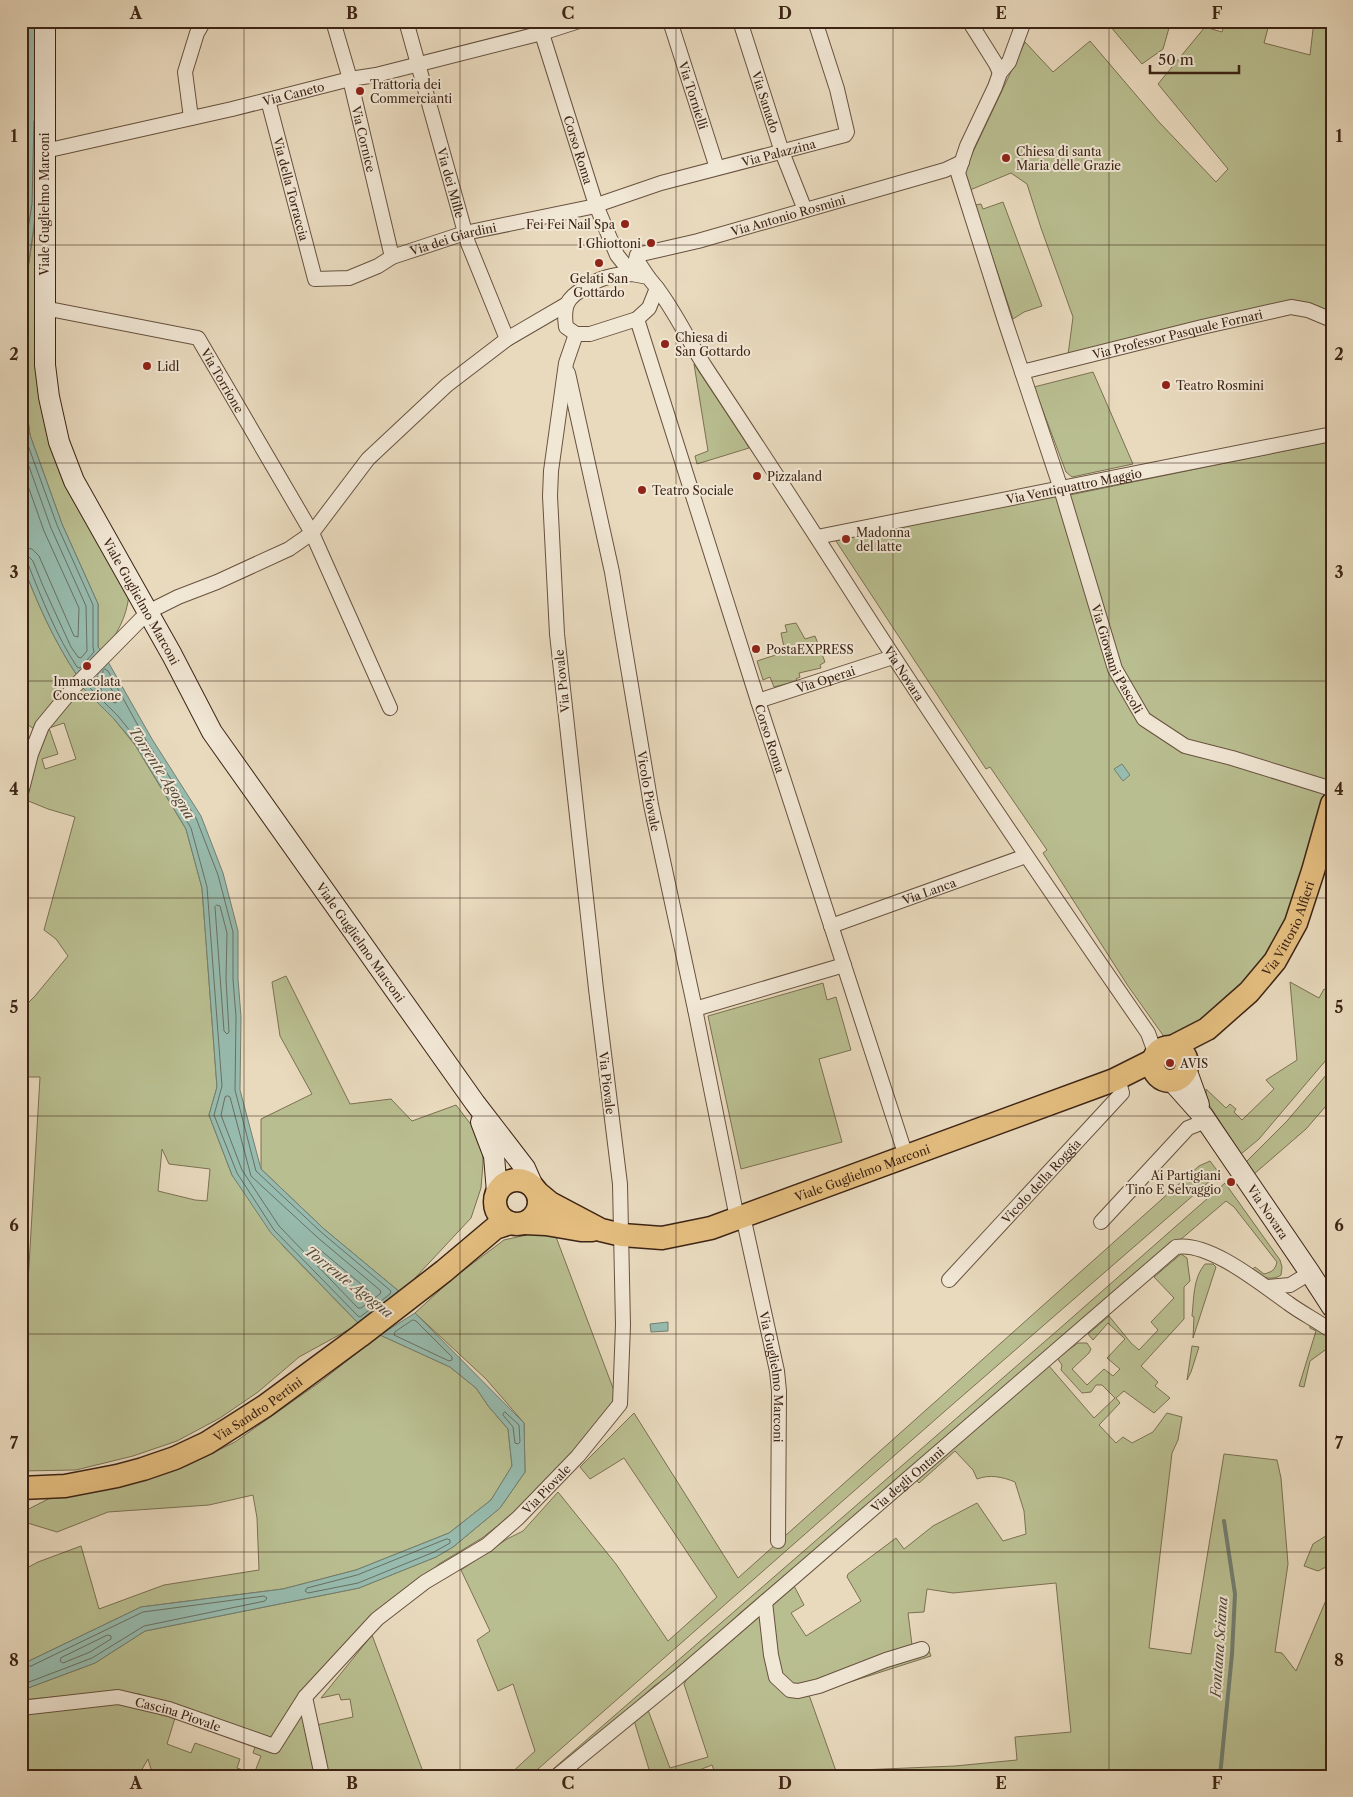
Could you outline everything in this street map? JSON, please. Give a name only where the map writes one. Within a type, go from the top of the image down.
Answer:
[{"type":"main road","name":"Viale Guglielmo Marconi","points":[[45,21],[44,365],[49,397],[60,442],[74,481],[148,612],[212,732],[474,1103],[525,1168],[536,1190],[550,1203],[611,1232]]},
{"type":"main road","name":"Via Vittorio Alfieri","points":[[1169,1062],[1249,992],[1275,961],[1296,923],[1332,804]]},
{"type":"main road","name":"Viale Guglielmo Marconi","points":[[474,1103],[494,1156],[507,1212],[546,1224],[581,1230],[662,1238],[711,1228],[1118,1078],[1169,1062]]},
{"type":"main road","name":"Via Novara","points":[[1169,1062],[1204,1118],[1332,1307]]},
{"type":"main road","points":[[514,1180],[521,1180],[536,1190],[540,1200],[536,1214],[507,1212],[501,1186],[514,1180]]},
{"type":"main road","name":"Via Sandro Pertini","points":[[21,1488],[65,1486],[143,1469],[175,1458],[207,1443],[238,1424],[360,1336],[459,1258],[488,1223],[507,1212]]},
{"type":"street","points":[[191,118],[186,72],[197,32],[204,21]]},
{"type":"street","name":"Via Cornice","points":[[333,21],[350,79],[392,258]]},
{"type":"street","name":"Via dei Mille","points":[[406,21],[465,233],[507,340]]},
{"type":"street","name":"Via Caneto","points":[[45,151],[268,100],[350,79],[376,75],[540,27],[579,21]]},
{"type":"street","name":"Via Tornielli","points":[[670,21],[717,168]]},
{"type":"street","name":"Via Sanado","points":[[740,21],[782,152],[805,210]]},
{"type":"street","name":"Via Palazzina","points":[[596,205],[661,183],[845,135],[847,132],[837,89],[815,21]]},
{"type":"street","points":[[969,21],[1000,73]]},
{"type":"street","points":[[1024,21],[1009,62],[1000,73],[960,167],[1005,321],[1061,489]]},
{"type":"street","name":"Corso Roma","points":[[540,27],[596,205],[617,255],[632,274]]},
{"type":"street","name":"Via della Torraccia","points":[[268,100],[316,279]]},
{"type":"street","name":"Via Antonio Rosmini","points":[[648,277],[636,259],[637,255],[698,241],[960,167]]},
{"type":"street","name":"Via dei Giardini","points":[[316,279],[350,278],[392,258],[465,233],[596,205]]},
{"type":"street","points":[[21,792],[24,771],[42,726],[75,686],[148,612],[178,597],[217,582],[290,549],[312,533],[368,459],[447,385],[507,340],[568,304],[576,294],[592,284],[613,275],[632,274],[648,277]]},
{"type":"street","name":"Via Novara","points":[[648,277],[671,307],[692,346],[893,657],[1026,856],[1169,1062]]},
{"type":"street","points":[[649,308],[657,288]]},
{"type":"street","points":[[568,304],[565,317],[566,328],[576,334],[590,334],[637,319],[655,303],[660,304],[692,346]]},
{"type":"street","name":"Via Torrione","points":[[44,308],[198,338],[312,533],[390,708]]},
{"type":"street","name":"Via Professor Pasquale Fornari","points":[[1022,372],[1202,327],[1291,308],[1308,310],[1332,320]]},
{"type":"street","name":"Corso Roma","points":[[637,319],[758,702],[906,1156]]},
{"type":"street","name":"Via Piovale","points":[[306,1697],[378,1619],[425,1582],[487,1545],[518,1518],[578,1456],[620,1404],[623,1325],[620,1259],[611,1232],[620,1184],[596,989],[557,634],[550,488],[550,471],[566,363],[576,334]]},
{"type":"street","name":"Vicolo Piovale","points":[[566,363],[611,569],[651,805],[740,1217]]},
{"type":"street","name":"Via Ventiquattro Maggio","points":[[816,537],[1332,434]]},
{"type":"street","name":"Via Giovanni Pascoli","points":[[1061,489],[1114,669],[1144,719],[1185,746],[1232,758],[1332,789]]},
{"type":"street","name":"Via Operai","points":[[758,702],[893,657]]},
{"type":"street","name":"Via Lanca","points":[[831,926],[1026,856]]},
{"type":"street","points":[[695,1009],[844,965]]},
{"type":"street","name":"Vicolo della Roggia","points":[[949,1280],[1122,1093],[1118,1078]]},
{"type":"street","points":[[1101,1222],[1188,1128],[1204,1118]]},
{"type":"street","name":"Via Guglielmo Marconi","points":[[740,1217],[777,1371],[779,1391],[778,1541]]},
{"type":"street","name":"Via degli Ontani","points":[[557,1776],[677,1678],[1176,1247],[1198,1248],[1213,1254],[1268,1287],[1327,1328],[1332,1329]]},
{"type":"street","points":[[1268,1287],[1290,1285],[1310,1273]]},
{"type":"street","points":[[765,1602],[771,1655],[776,1677],[790,1690],[798,1691],[819,1686],[886,1660],[922,1649]]},
{"type":"street","name":"Cascina Piovale","points":[[21,1708],[118,1697],[169,1709],[274,1746],[306,1697]]},
{"type":"street","points":[[306,1697],[322,1776]]},
{"type":"green space","points":[[1118,21],[1171,21],[1163,49],[1142,64],[1110,26]]},
{"type":"green space","points":[[1225,21],[1238,21],[1268,28],[1264,43],[1310,55],[1314,21],[1332,21],[1332,319],[1308,310],[1068,355],[1073,317],[1027,184],[1011,173],[970,190],[965,179],[965,169],[1025,42],[1053,72],[1090,41],[1159,122],[1216,182],[1228,169],[1158,84],[1205,27],[1222,32]]},
{"type":"green space","points":[[1003,202],[1042,306],[1024,312],[1013,319],[975,205],[981,204],[983,209]]},
{"type":"green space","points":[[37,208],[49,397],[129,594],[126,611],[120,626],[103,653],[98,647],[98,604],[62,524],[30,435],[21,369],[21,317]]},
{"type":"green space","points":[[694,364],[749,448],[697,464],[695,456],[708,451]]},
{"type":"green space","points":[[1093,372],[1133,464],[1072,477],[1066,472],[1034,387]]},
{"type":"green space","points":[[1332,441],[1332,781],[1325,793],[1307,869],[1281,937],[1235,995],[1205,1018],[1165,1038],[1128,986],[1043,853],[1047,850],[990,767],[986,769],[832,535],[1057,490],[1060,497]]},
{"type":"green space","points":[[21,560],[46,620],[78,677],[34,729],[21,720]]},
{"type":"green space","points":[[796,623],[805,639],[815,636],[825,662],[820,665],[821,668],[799,673],[800,677],[796,679],[797,681],[774,687],[770,677],[763,680],[757,661],[785,652],[781,633],[787,632],[785,625]]},
{"type":"green space","points":[[82,687],[114,719],[135,745],[186,829],[202,888],[217,1087],[209,1115],[232,1175],[284,1247],[359,1324],[299,1357],[258,1392],[220,1418],[177,1441],[133,1456],[76,1470],[21,1471],[21,1403],[40,1077],[21,1077],[21,1010],[68,956],[56,939],[44,930],[75,817],[26,800],[42,733]],"holes":[[[64,723],[76,759],[45,769],[42,759],[58,754],[49,728]],[[162,1149],[169,1164],[210,1169],[207,1201],[158,1191]]]},
{"type":"green space","points":[[286,976],[350,1104],[391,1099],[412,1121],[456,1105],[482,1139],[481,1188],[471,1218],[401,1293],[324,1229],[261,1169],[261,1119],[312,1094],[280,1036],[272,982]]},
{"type":"green space","points":[[1290,982],[1319,998],[1324,989],[1332,994],[1332,1053],[1259,1139],[1241,1154],[1206,1100],[1206,1089],[1226,1108],[1230,1104],[1236,1109],[1234,1112],[1242,1120],[1274,1089],[1266,1080],[1297,1060]]},
{"type":"green space","points":[[823,983],[827,1000],[836,997],[851,1050],[819,1059],[842,1142],[741,1169],[708,1016]]},
{"type":"green space","points":[[1332,1068],[1332,1099],[1306,1129],[1254,1174],[1246,1162],[1287,1121]]},
{"type":"green space","points":[[1210,1161],[1219,1173],[530,1776],[508,1776],[535,1751],[513,1684],[498,1691],[477,1640],[490,1631],[461,1570],[507,1539],[523,1531],[558,1492],[616,1564],[668,1641],[717,1597],[624,1458],[590,1479],[580,1467],[634,1413],[738,1578],[1199,1166]]},
{"type":"green space","points":[[1225,1183],[1280,1260],[1282,1267],[1281,1275],[1269,1278],[1251,1271],[1255,1267],[1264,1274],[1267,1273],[1274,1269],[1277,1262],[1234,1207],[1226,1201],[740,1613],[688,1662],[654,1686],[554,1776],[545,1776],[1058,1330]]},
{"type":"green space","points":[[553,1229],[619,1404],[515,1512],[482,1538],[439,1564],[367,1625],[274,1741],[139,1694],[118,1691],[21,1700],[21,1686],[28,1688],[95,1663],[145,1631],[359,1588],[436,1557],[453,1547],[500,1508],[525,1472],[524,1423],[486,1379],[415,1313],[452,1279],[504,1240]]},
{"type":"green space","points":[[1181,1254],[1187,1258],[1190,1281],[1184,1287],[1184,1319],[1141,1366],[1158,1382],[1155,1386],[1170,1398],[1154,1413],[1124,1391],[1116,1398],[1120,1403],[1099,1425],[1116,1443],[1123,1437],[1132,1443],[1153,1432],[1167,1413],[1182,1417],[1178,1440],[1172,1453],[1149,1648],[1191,1654],[1224,1454],[1277,1460],[1281,1478],[1288,1564],[1275,1652],[1282,1653],[1296,1671],[1332,1586],[1332,1776],[716,1776],[712,1765],[684,1776],[651,1776],[633,1717],[648,1710],[670,1768],[708,1757],[684,1684],[688,1677],[717,1653],[744,1624],[792,1582],[804,1605],[791,1613],[806,1636],[861,1601],[847,1577],[848,1574],[896,1538],[904,1549],[933,1526],[977,1503],[1003,1541],[1026,1534],[1024,1511],[1015,1482],[996,1477],[977,1479],[973,1470],[955,1451],[919,1483],[915,1479],[1049,1366],[1094,1418],[1115,1398],[1102,1385],[1096,1385],[1091,1392],[1082,1393],[1061,1370],[1062,1365],[1057,1358],[1078,1343],[1087,1343],[1091,1349],[1089,1353],[1072,1369],[1087,1385],[1104,1369],[1113,1376],[1120,1369],[1107,1358],[1125,1339],[1108,1323],[1093,1340],[1088,1334],[1109,1316],[1139,1350],[1158,1330],[1151,1322],[1174,1298],[1154,1277]],"holes":[[[1056,1583],[1071,1732],[1015,1737],[1017,1760],[955,1766],[836,1771],[809,1695],[931,1656],[926,1643],[912,1645],[908,1613],[924,1612],[927,1589],[953,1593]]]},
{"type":"green space","points":[[1205,1264],[1213,1264],[1216,1267],[1193,1338],[1194,1317],[1192,1316],[1195,1288],[1198,1276]]},
{"type":"green space","points":[[1310,1322],[1332,1340],[1332,1345],[1310,1361],[1304,1387],[1299,1386],[1316,1331],[1310,1328]]},
{"type":"green space","points":[[380,1335],[450,1367],[476,1388],[508,1429],[512,1466],[491,1500],[449,1533],[356,1570],[283,1589],[141,1607],[29,1661],[21,1661],[21,1571],[38,1562],[81,1546],[99,1609],[164,1585],[259,1570],[257,1518],[253,1495],[209,1505],[108,1512],[57,1532],[21,1521],[21,1513],[54,1496],[186,1466],[235,1442],[320,1382]]},
{"type":"green space","points":[[1192,1346],[1199,1347],[1187,1380]]},
{"type":"green space","points":[[1332,1532],[1332,1564],[1318,1571],[1304,1566],[1313,1544]]},
{"type":"green space","points":[[372,1635],[422,1769],[414,1776],[153,1776],[148,1759],[138,1776],[21,1776],[21,1714],[115,1703],[150,1709],[161,1715],[175,1718],[167,1744],[191,1753],[195,1743],[240,1759],[237,1768],[254,1774],[261,1756],[253,1753],[255,1747],[272,1752],[305,1697],[312,1726],[353,1717],[350,1699],[341,1700],[339,1694],[321,1698]]},
{"type":"water","points":[[21,21],[36,21],[37,204],[21,317]]},
{"type":"water","points":[[21,369],[30,435],[62,524],[98,604],[98,647],[102,652],[78,677],[46,620],[21,560]]},
{"type":"water","name":"Torrente Agogna","points":[[107,660],[152,739],[201,816],[223,873],[238,931],[238,979],[241,1017],[240,1090],[261,1169],[324,1229],[401,1293],[359,1324],[271,1233],[232,1175],[209,1115],[217,1087],[202,888],[186,829],[135,744],[114,719],[82,687],[91,677],[95,678],[98,676],[97,670]]},
{"type":"water","points":[[1122,764],[1130,775],[1123,781],[1114,769]]},
{"type":"water","points":[[415,1313],[524,1423],[525,1472],[500,1508],[453,1547],[436,1557],[359,1588],[145,1631],[95,1663],[28,1688],[21,1686],[21,1661],[29,1661],[141,1607],[283,1589],[356,1570],[449,1533],[491,1500],[512,1466],[508,1429],[476,1388],[450,1367],[380,1335]]},
{"type":"water","points":[[668,1322],[668,1331],[651,1332],[650,1324]]},
{"type":"waterway","name":"Fontana Sciana","points":[[1220,1776],[1232,1654],[1235,1594],[1224,1521]]},
{"type":"place","name":"Trattoria dei Commercianti","points":[[360,91]]},
{"type":"place","name":"Chiesa di santa Maria delle Grazie","points":[[1006,158]]},
{"type":"place","name":"Fei Fei Nail Spa","points":[[625,224]]},
{"type":"place","name":"I Ghiottoni","points":[[651,243]]},
{"type":"place","name":"Gelati San Gottardo","points":[[599,263]]},
{"type":"place","name":"Chiesa di San Gottardo","points":[[665,344]]},
{"type":"place","name":"Lidl","points":[[147,366]]},
{"type":"place","name":"Teatro Rosmini","points":[[1166,385]]},
{"type":"place","name":"Pizzaland","points":[[757,476]]},
{"type":"place","name":"Teatro Sociale","points":[[642,490]]},
{"type":"place","name":"Madonna del latte","points":[[846,539]]},
{"type":"place","name":"PostaEXPRESS","points":[[756,649]]},
{"type":"place","name":"Immacolata Concezione","points":[[87,666]]},
{"type":"place","name":"AVIS","points":[[1170,1063]]},
{"type":"place","name":"Ai Partigiani Tino E Selvaggio","points":[[1231,1182]]}]
